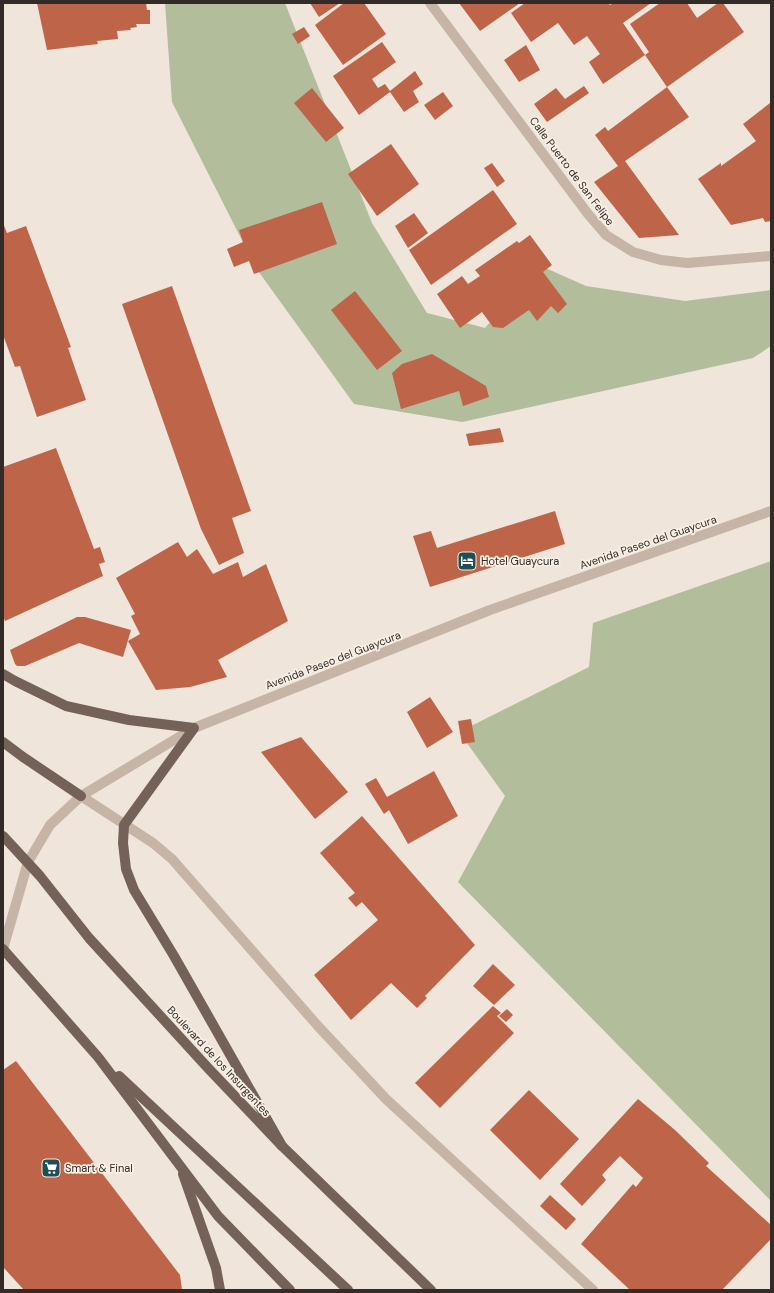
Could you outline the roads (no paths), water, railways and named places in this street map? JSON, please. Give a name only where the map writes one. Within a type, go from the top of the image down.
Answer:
[{"type":"main road","points":[[3,674],[66,706],[129,720],[194,728],[124,825],[122,843],[126,869],[134,890],[174,956],[282,1146]]},
{"type":"main road","points":[[3,742],[81,796]]},
{"type":"main road","name":"Boulevard de los Insurgentes","points":[[3,836],[40,876],[89,938],[208,1068],[282,1146],[431,1290]]},
{"type":"main road","points":[[3,949],[98,1057],[218,1216],[290,1290]]},
{"type":"main road","points":[[98,1057],[348,1290]]},
{"type":"main road","points":[[180,1165],[216,1268],[220,1290]]},
{"type":"street","name":"Calle Puerto de San Felipe","points":[[430,3],[588,214],[606,235],[633,252],[661,260],[687,263],[771,256]]},
{"type":"street","name":"Avenida Paseo del Guaycura","points":[[3,949],[28,862],[50,825],[81,796],[194,728],[490,610],[771,512]]},
{"type":"street","points":[[81,796],[153,843],[172,859],[317,1025],[386,1099],[593,1290]]},
{"type":"place","name":"Hotel Guaycura","points":[[467,561]]},
{"type":"place","name":"Smart & Final","points":[[51,1168]]}]
